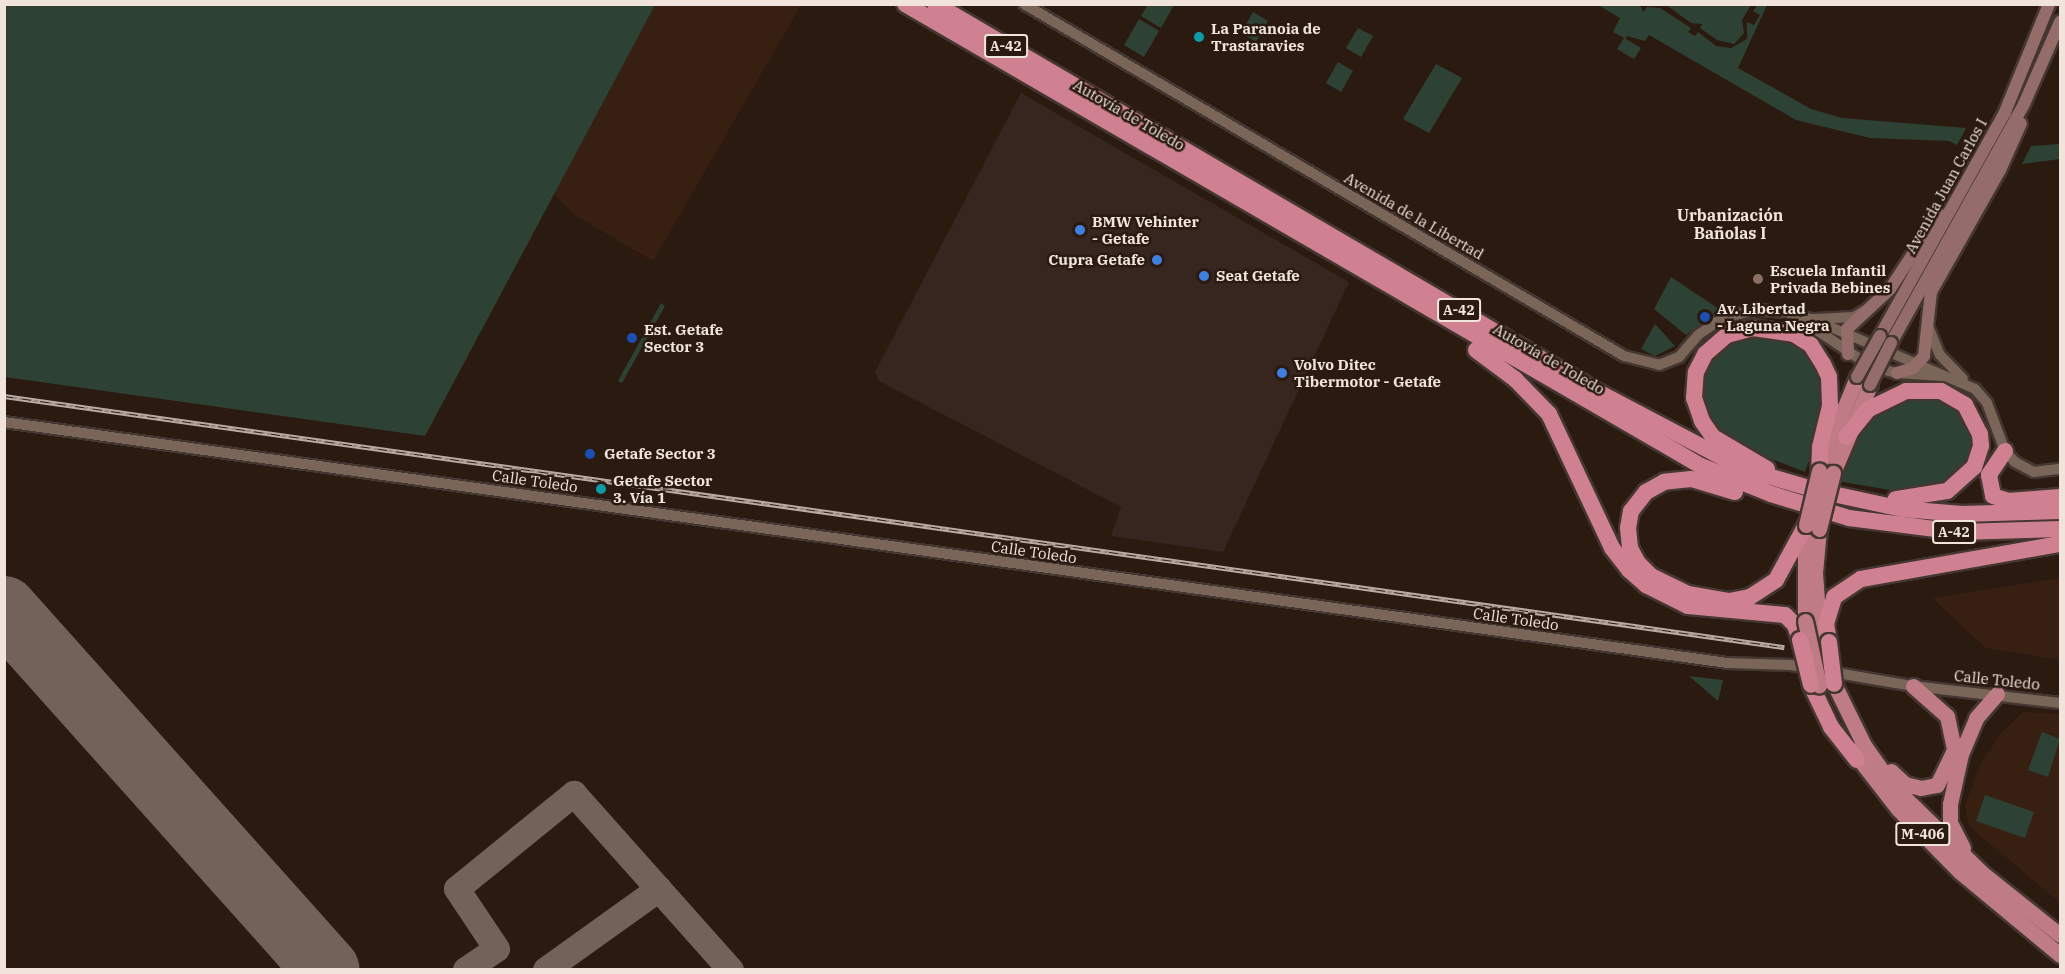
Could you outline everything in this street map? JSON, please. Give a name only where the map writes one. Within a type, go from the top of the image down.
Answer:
[{"type":"highway","name":"Autovía de Toledo","points":[[905,4],[1294,233],[1701,466],[1771,494],[1849,518],[1959,532],[2061,529]]},
{"type":"highway","name":"Autovía de Toledo","points":[[935,4],[1666,430],[1744,469],[1790,484],[1902,509],[1962,514],[2061,511]]},
{"type":"highway","points":[[1294,233],[1356,277],[1490,358],[1515,379],[1549,414],[1612,548],[1646,585],[1688,606],[1733,612],[1773,611],[1785,615],[1795,625],[1821,685]]},
{"type":"highway","points":[[1790,484],[1713,437],[1702,422],[1694,398],[1696,372],[1706,354],[1727,334],[1753,328],[1781,330],[1803,339],[1817,352],[1829,377],[1826,472]]},
{"type":"highway","points":[[1846,437],[1864,381]]},
{"type":"highway","points":[[1864,381],[1826,472],[1812,527],[1805,621],[1831,728],[1905,784],[1921,788],[1937,785],[1967,717],[1991,693]]},
{"type":"highway","points":[[1826,472],[1846,437],[1869,409],[1893,395],[1917,388],[1951,394],[1965,405],[1977,423],[1981,446],[1978,459],[1958,485],[1935,496],[1862,500]]},
{"type":"highway","points":[[2005,451],[1989,475],[1993,496],[2008,501],[2061,497]]},
{"type":"highway","points":[[1812,527],[1776,580],[1750,597],[1729,601],[1688,594],[1651,576],[1630,548],[1628,528],[1631,511],[1646,492],[1664,482],[1691,479],[1828,520],[1849,518]]},
{"type":"highway","points":[[1812,527],[1815,573],[1825,641]]},
{"type":"highway","points":[[1821,685],[1826,624],[1834,597],[1861,579],[2061,544]]},
{"type":"highway","points":[[1913,686],[1947,716],[1954,750]]},
{"type":"highway","points":[[1981,872],[1954,836],[1950,804],[1961,754],[1976,718],[1991,693]]},
{"type":"highway","name":"M-406","points":[[1860,752],[1981,872],[2061,936]]},
{"type":"highway","name":"M-406","points":[[1860,752],[1898,809],[1960,872],[2061,955]]},
{"type":"main road","name":"Avenida Juan Carlos I","points":[[1864,381],[1880,336],[2005,112],[2049,4]]},
{"type":"main road","name":"Avenida Juan Carlos I","points":[[1864,381],[1891,343],[2037,77],[2061,22]]},
{"type":"main road","points":[[1897,373],[1919,364],[1926,346],[1931,292],[2004,162],[2037,77]]},
{"type":"main road","points":[[1848,354],[1844,335],[1850,325],[1874,305],[1903,272],[1983,136],[2005,112]]},
{"type":"street","name":"Avenida de la Libertad","points":[[1024,4],[1636,361],[1652,365],[1669,362],[1710,325],[1732,315],[1765,310],[1796,315],[1812,319],[1844,335],[1951,377],[1975,389],[1996,419],[2005,451]]},
{"type":"street","name":"Avenida de la Libertad","points":[[1812,319],[1854,317],[1874,305]]},
{"type":"street","name":"Avenida de la Libertad","points":[[1796,315],[1848,354],[1870,366],[1897,373],[1951,377]]},
{"type":"street","points":[[1927,320],[1940,355],[1975,389]]},
{"type":"street","name":"Calle Toledo","points":[[4,422],[1727,663],[1791,665],[1855,673],[1913,686],[1991,693],[2061,703]]},
{"type":"street","points":[[2005,451],[2026,469],[2061,470]]},
{"type":"shaded area","points":[[655,5],[801,5],[653,261],[575,215],[553,194]]},
{"type":"shaded area","points":[[1021,93],[1349,282],[1223,552],[1111,536],[1121,507],[879,381],[875,372]]},
{"type":"shaded area","points":[[2060,578],[2060,660],[1986,648],[1932,598]]},
{"type":"shaded area","points":[[2023,712],[2060,714],[2060,903],[1969,826],[1965,806],[1980,765],[2002,732]]},
{"type":"green space","points":[[5,4],[655,5],[425,436],[5,377]]},
{"type":"green space","points":[[1148,4],[1174,4],[1161,28],[1141,16]]},
{"type":"green space","points":[[1598,5],[1640,5],[1643,12],[1647,7],[1660,8],[1691,28],[1688,32],[1695,36],[1698,32],[1716,46],[1731,48],[1747,39],[1747,22],[1754,25],[1760,15],[1753,11],[1757,5],[1767,5],[1738,68],[1811,109],[1842,118],[1966,128],[1957,145],[1949,141],[1870,138],[1796,120],[1649,35],[1645,41],[1627,36],[1626,39],[1641,48],[1634,59],[1617,49],[1624,38],[1613,32],[1620,18]]},
{"type":"green space","points":[[1666,5],[1751,5],[1742,20],[1744,33],[1734,44],[1717,40],[1700,28],[1702,24],[1691,23]]},
{"type":"green space","points":[[1253,12],[1268,21],[1256,42],[1241,33]]},
{"type":"green space","points":[[1139,19],[1159,31],[1144,57],[1124,45]]},
{"type":"green space","points":[[1358,28],[1373,36],[1361,57],[1346,48]]},
{"type":"green space","points":[[1338,62],[1353,71],[1341,92],[1326,83]]},
{"type":"green space","points":[[1436,64],[1462,78],[1429,133],[1403,119]]},
{"type":"green space","points":[[2060,144],[2060,159],[2022,164],[2031,146]]},
{"type":"green space","points":[[1671,277],[1719,309],[1686,335],[1654,309]]},
{"type":"green space","points":[[661,303],[665,306],[622,383],[618,381]]},
{"type":"green space","points":[[1655,324],[1675,346],[1655,356],[1641,349]]},
{"type":"green space","points":[[1757,334],[1801,344],[1822,371],[1822,424],[1805,472],[1733,444],[1707,421],[1699,388],[1706,364],[1725,343]]},
{"type":"green space","points":[[1900,398],[1934,399],[1949,404],[1950,401],[1973,425],[1975,455],[1947,486],[1902,492],[1837,481],[1848,449],[1869,417]]},
{"type":"green space","points":[[1689,676],[1723,680],[1718,701]]},
{"type":"green space","points":[[2042,732],[2060,739],[2048,777],[2028,770]]},
{"type":"green space","points":[[1985,795],[2034,812],[2025,838],[1976,821]]},
{"type":"taxiway","points":[[466,970],[497,949],[457,889],[574,794],[731,970]]},
{"type":"taxiway","points":[[546,970],[659,889]]},
{"type":"runway","points":[[4,609],[327,970]]},
{"type":"railway","points":[[4,396],[1784,647]]},
{"type":"place","name":"La Paranoia de Trastaravies","points":[[1199,37]]},
{"type":"place","name":"BMW Vehinter - Getafe","points":[[1080,230]]},
{"type":"place","name":"Cupra Getafe","points":[[1157,260]]},
{"type":"place","name":"Seat Getafe","points":[[1204,276]]},
{"type":"place","name":"Escuela Infantil Privada Bebines","points":[[1758,279]]},
{"type":"place","name":"Av. Libertad - Laguna Negra","points":[[1705,317]]},
{"type":"place","name":"Est. Getafe Sector 3","points":[[632,338]]},
{"type":"place","name":"Volvo Ditec Tibermotor - Getafe","points":[[1282,373]]},
{"type":"place","name":"Getafe Sector 3","points":[[590,454]]},
{"type":"place","name":"Getafe Sector 3. Vía 1","points":[[601,489]]},
{"type":"district","name":"Urbanización Bañolas I","points":[[1730,224]]}]
